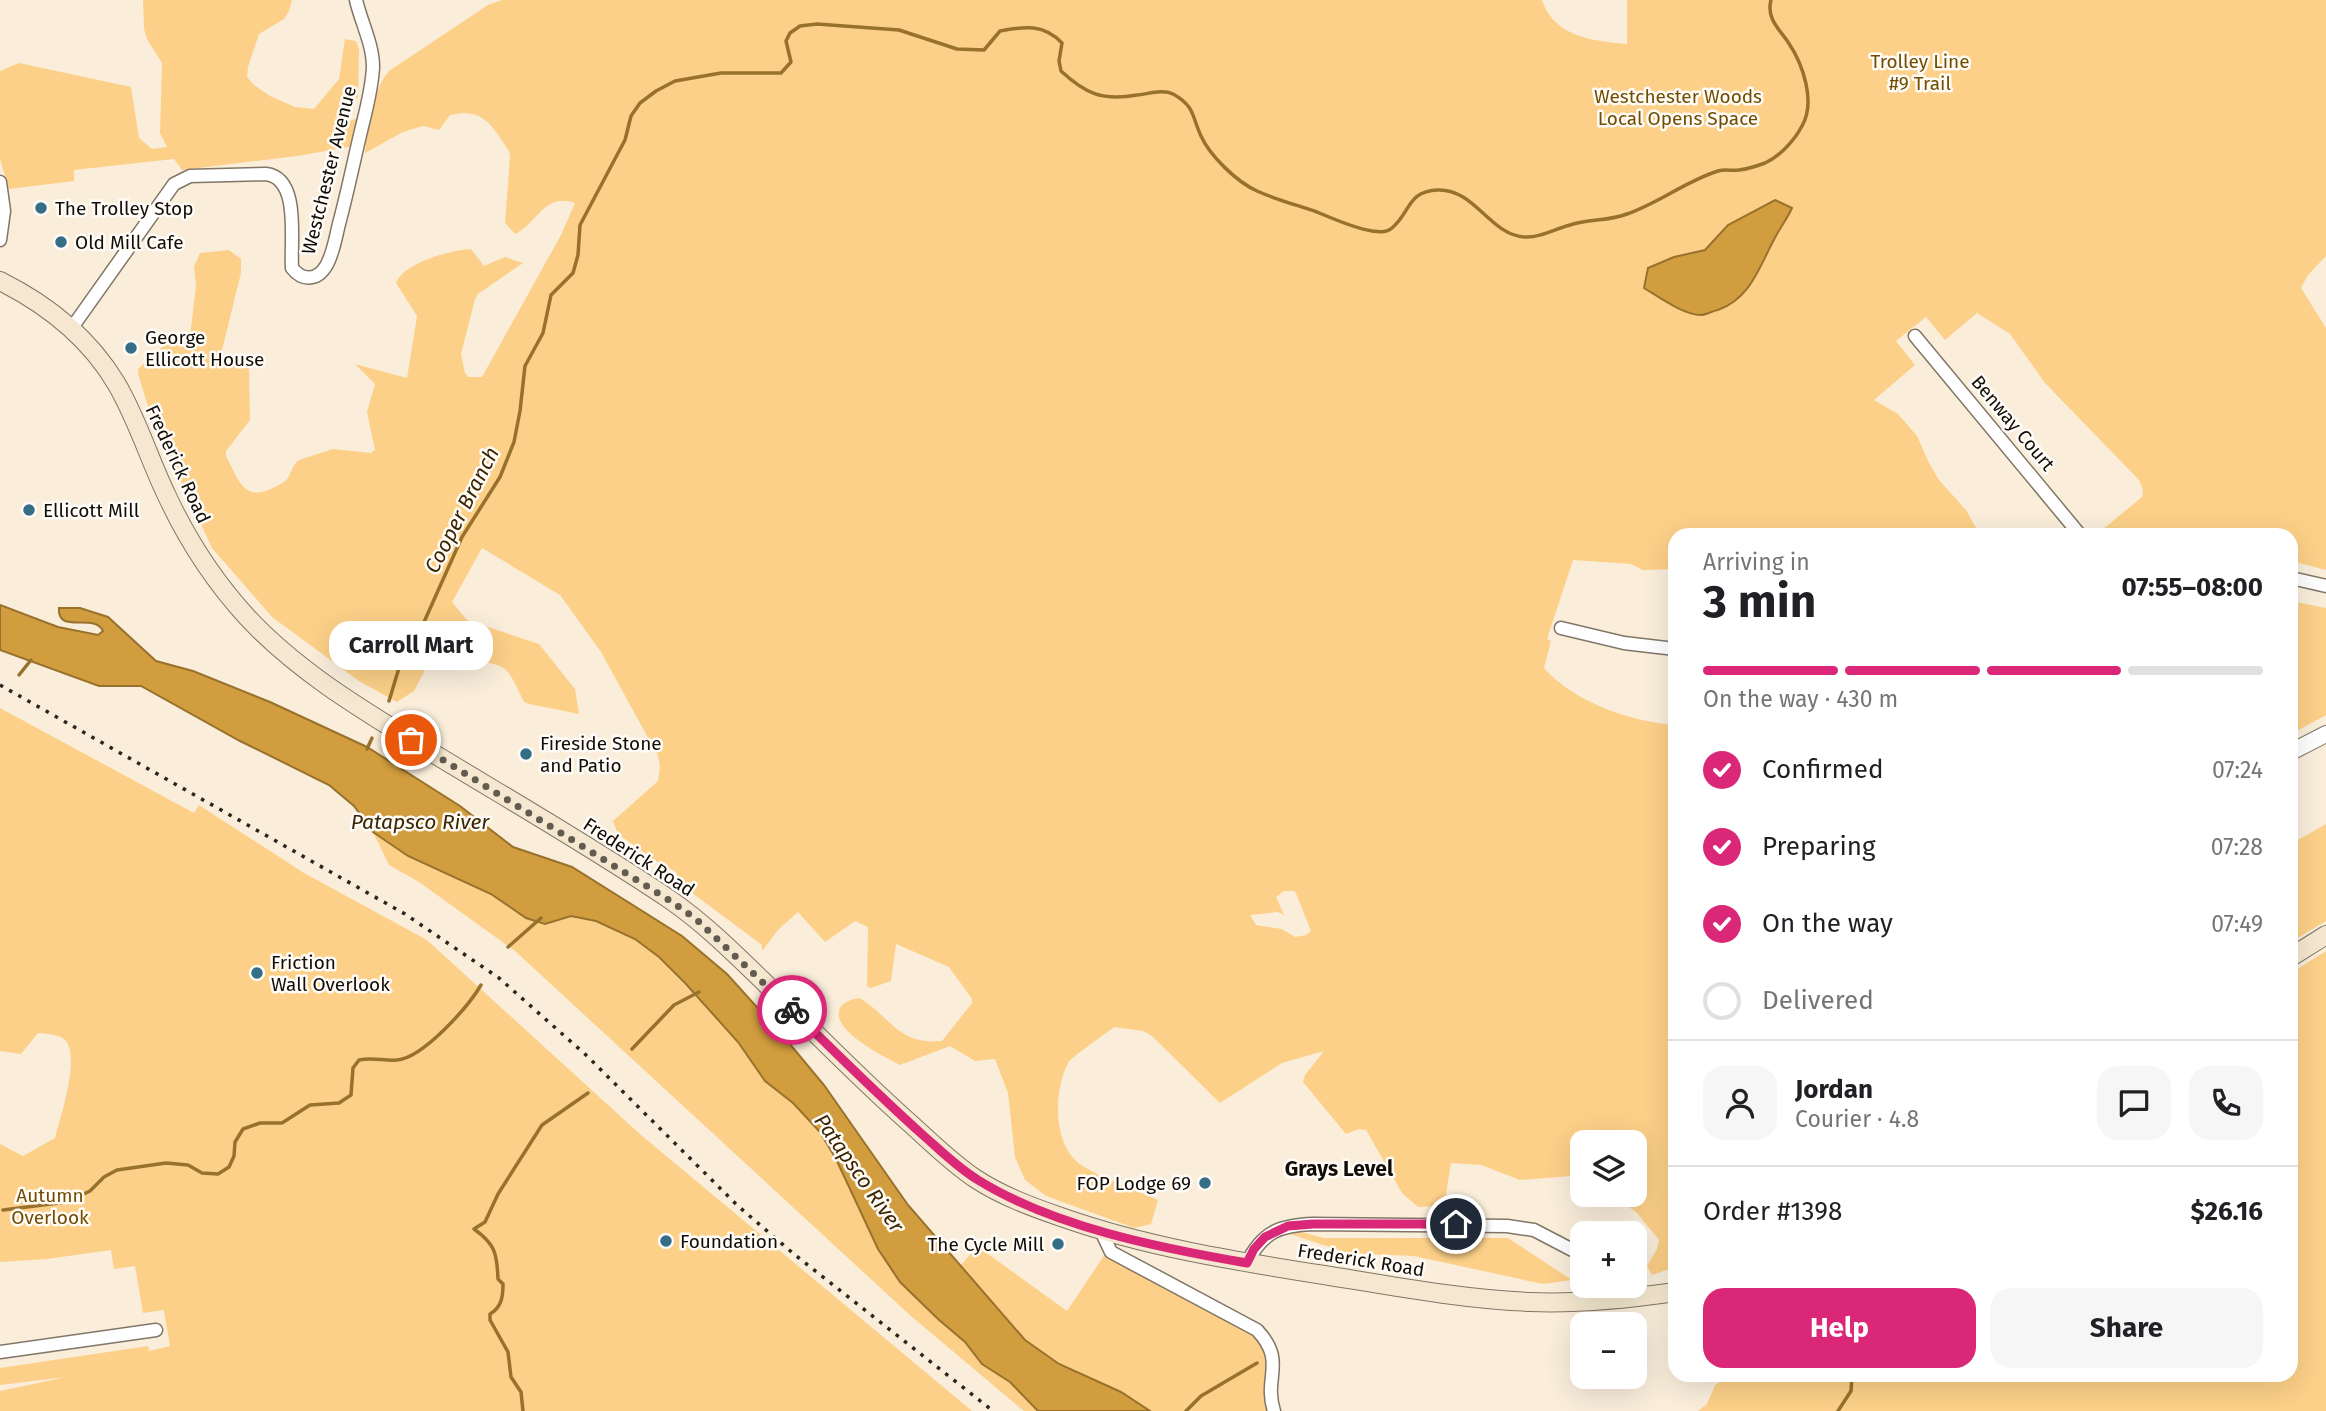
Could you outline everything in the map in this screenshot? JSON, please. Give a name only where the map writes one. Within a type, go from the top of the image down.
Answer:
[{"type":"main road","name":"Frederick Road","points":[[0,281],[46,307],[71,329],[115,381],[166,495],[189,537],[247,616],[286,654],[379,721],[593,850],[696,919],[899,1114],[976,1179],[1012,1198],[1101,1231],[1190,1253],[1427,1292],[1566,1303],[1594,1298]]},
{"type":"main road","points":[[2298,953],[2326,935]]},
{"type":"main road","name":"Frederick Road","points":[[1647,1292],[1668,1292]]},
{"type":"street","name":"Westchester Avenue","points":[[71,329],[174,184],[190,176],[274,175],[286,187],[289,198],[292,268],[297,275],[313,278],[326,266],[355,159],[368,102],[373,64],[356,0]]},
{"type":"street","points":[[0,181],[4,211],[0,240]]},
{"type":"street","name":"Benway Court","points":[[1915,336],[2074,528]]},
{"type":"street","points":[[2298,580],[2326,586]]},
{"type":"street","points":[[1562,628],[1624,643],[1668,648]]},
{"type":"street","points":[[2298,748],[2326,734]]},
{"type":"street","points":[[1247,1263],[1254,1249],[1274,1231],[1288,1226],[1313,1224],[1507,1226],[1534,1230],[1570,1249]]},
{"type":"street","points":[[1101,1231],[1111,1252],[1257,1330],[1266,1339],[1274,1358],[1270,1401],[1274,1411]]},
{"type":"street","points":[[0,1352],[156,1330]]},
{"type":"green space","points":[[143,0],[292,0],[284,19],[259,34],[247,77],[270,96],[295,107],[314,109],[339,79],[345,39],[356,41],[359,49],[358,97],[336,125],[372,114],[380,86],[389,71],[488,5],[502,0],[1542,0],[1556,22],[1576,35],[1627,44],[1627,0],[2326,0],[2326,256],[2308,275],[2301,288],[2326,328],[2326,570],[2298,563],[2298,528],[2104,528],[2142,497],[2143,490],[2139,480],[2045,383],[2010,334],[1977,313],[1945,340],[1926,317],[1896,341],[1915,365],[1874,400],[1898,414],[1917,436],[1939,480],[1966,510],[1976,528],[1668,528],[1668,569],[1643,570],[1631,564],[1573,560],[1547,639],[1551,641],[1544,668],[1571,691],[1622,715],[1668,724],[1668,1269],[1652,1275],[1647,1266],[1659,1240],[1647,1225],[1647,1221],[1644,1221],[1629,1207],[1647,1207],[1647,1130],[1570,1130],[1570,1176],[1520,1180],[1481,1165],[1451,1163],[1445,1201],[1439,1206],[1418,1207],[1402,1193],[1366,1130],[1359,1129],[1346,1134],[1303,1082],[1305,1075],[1324,1051],[1282,1063],[1220,1103],[1152,1036],[1143,1031],[1114,1027],[1068,1063],[1060,1087],[1058,1116],[1064,1144],[1080,1164],[1158,1200],[1151,1224],[1134,1228],[1046,1196],[1025,1180],[1015,1157],[1008,1093],[995,1059],[975,1061],[950,1046],[900,1065],[860,1042],[843,1025],[839,1016],[840,1008],[848,1001],[859,998],[905,1034],[915,1039],[942,1041],[972,1003],[972,999],[949,967],[896,944],[891,981],[871,988],[867,986],[868,927],[855,921],[825,942],[798,912],[778,930],[762,951],[762,945],[680,884],[676,872],[618,834],[613,821],[658,781],[658,756],[601,652],[560,595],[482,548],[452,602],[467,620],[539,644],[575,689],[579,714],[524,702],[508,672],[501,667],[481,662],[426,668],[414,691],[397,702],[359,681],[272,617],[212,548],[153,422],[138,374],[138,369],[169,341],[187,340],[190,336],[196,286],[194,267],[200,253],[229,250],[241,259],[241,273],[222,350],[224,363],[249,367],[250,420],[226,451],[226,456],[243,486],[248,490],[263,492],[286,480],[299,460],[333,449],[371,453],[375,450],[367,412],[375,384],[355,364],[407,378],[417,316],[396,283],[400,276],[429,259],[471,249],[484,266],[505,257],[523,263],[478,294],[475,299],[461,354],[468,377],[482,377],[561,235],[575,203],[564,201],[548,205],[515,234],[505,223],[509,151],[486,121],[479,116],[462,113],[450,115],[439,130],[423,126],[403,132],[365,153],[366,144],[297,156],[182,170],[174,159],[74,170],[74,181],[9,189],[0,159],[0,71],[19,63],[131,87],[139,138],[152,149],[167,147],[160,133],[162,63],[147,39]],"holes":[[[1284,891],[1295,891],[1311,931],[1295,937],[1282,929],[1256,925],[1250,915],[1278,912],[1284,915],[1276,897]]]},
{"type":"green space","points":[[2298,602],[2326,608],[2326,715],[2298,730]]},
{"type":"green space","name":"Autumn Overlook","points":[[0,708],[194,813],[199,805],[304,873],[427,940],[641,1135],[972,1411],[0,1411],[0,1391],[66,1377],[0,1385],[0,1368],[148,1346],[149,1351],[170,1346],[163,1310],[143,1313],[135,1266],[114,1269],[111,1250],[0,1262],[0,1144],[23,1156],[55,1138],[68,1088],[71,1059],[65,1040],[49,1034],[38,1033],[21,1054],[0,1051]]},
{"type":"green space","points":[[2326,824],[2326,921],[2298,938],[2298,840]]},
{"type":"green space","points":[[373,832],[408,856],[491,894],[526,918],[545,924],[570,916],[596,921],[635,939],[659,957],[738,1042],[765,1081],[793,1103],[820,1132],[836,1159],[878,1249],[900,1282],[926,1307],[977,1246],[1067,1311],[1105,1254],[1234,1322],[1253,1336],[1262,1348],[1267,1362],[1265,1396],[1268,1411],[1024,1411],[912,1317],[515,951],[419,882],[389,865]]},
{"type":"green space","points":[[2326,951],[2326,1411],[1698,1411],[1707,1404],[1715,1385],[1720,1382],[2298,1382],[2298,969]]},
{"type":"green space","points":[[1301,1232],[1324,1238],[1508,1238],[1570,1280],[1543,1284],[1414,1256],[1348,1253],[1290,1234]]},
{"type":"water","points":[[1775,200],[1792,208],[1754,279],[1730,305],[1704,315],[1695,314],[1672,305],[1644,288],[1648,268],[1674,257],[1705,250],[1728,225]]},
{"type":"water","name":"Patapsco River","points":[[0,605],[58,627],[98,635],[103,631],[98,626],[64,620],[60,616],[59,608],[80,608],[108,617],[156,661],[193,671],[270,702],[367,747],[460,806],[513,847],[572,867],[682,936],[727,974],[784,1037],[824,1085],[908,1205],[1025,1340],[1059,1364],[1121,1392],[1150,1411],[1038,1411],[1010,1382],[982,1364],[965,1342],[900,1282],[878,1249],[836,1159],[820,1132],[793,1103],[765,1081],[738,1042],[685,983],[659,957],[635,939],[596,921],[571,916],[545,924],[526,918],[491,894],[408,856],[373,832],[354,806],[329,785],[240,741],[141,686],[99,686],[0,650]]},
{"type":"waterway","name":"Cooper Branch","points":[[389,701],[402,658],[416,640],[462,537],[500,477],[514,442],[525,366],[543,333],[551,295],[573,273],[578,255],[580,225],[625,140],[631,116],[640,103],[675,81],[721,73],[781,73],[791,62],[786,41],[790,33],[800,26],[817,24],[899,30],[957,49],[984,50],[1000,31],[1034,28],[1048,32],[1062,43],[1059,61],[1061,71],[1095,94],[1125,97],[1165,92],[1180,98],[1192,112],[1205,144],[1217,160],[1249,187],[1264,194],[1351,226],[1380,232],[1392,228],[1420,194],[1438,190],[1451,192],[1462,196],[1501,228],[1512,234],[1530,237],[1577,223],[1627,214],[1706,175],[1721,170],[1742,170],[1765,163],[1786,148],[1799,132],[1806,116],[1808,95],[1798,61],[1772,18],[1771,0]]},
{"type":"waterway","points":[[19,675],[31,660]]},
{"type":"waterway","name":"Cooper Branch","points":[[367,749],[372,738]]},
{"type":"waterway","points":[[508,947],[541,918]]},
{"type":"waterway","points":[[3,1210],[67,1202],[90,1191],[104,1177],[117,1170],[166,1163],[188,1165],[202,1173],[218,1174],[229,1167],[234,1156],[235,1142],[243,1129],[260,1123],[282,1123],[310,1105],[339,1103],[351,1095],[353,1068],[359,1060],[397,1060],[419,1051],[456,1018],[481,985]]},
{"type":"waterway","points":[[632,1049],[674,1005],[699,992]]},
{"type":"waterway","points":[[523,1411],[521,1392],[511,1377],[508,1352],[490,1320],[490,1314],[499,1305],[503,1293],[503,1284],[498,1279],[496,1256],[491,1245],[474,1229],[485,1222],[498,1194],[542,1125],[588,1093]]},
{"type":"waterway","points":[[1186,1411],[1201,1396],[1257,1363]]},
{"type":"waterway","points":[[1838,1411],[1851,1391],[1852,1382]]},
{"type":"railway","points":[[0,685],[405,914],[499,978],[586,1055],[738,1206],[795,1255],[993,1411]]},
{"type":"way so far","points":[[411,740],[593,850],[696,919],[792,1010]]},
{"type":"place","name":"The Trolley Stop","points":[[41,208]]},
{"type":"place","name":"Old Mill Cafe","points":[[61,242]]},
{"type":"place","name":"George Ellicott House","points":[[131,348]]},
{"type":"place","name":"Ellicott Mill","points":[[29,510]]},
{"type":"place","name":"Carroll Mart","points":[[411,740]]},
{"type":"place","name":"Fireside Stone and Patio","points":[[526,754]]},
{"type":"place","name":"Friction Wall Overlook","points":[[257,973]]},
{"type":"place","name":"FOP Lodge 69","points":[[1205,1183]]},
{"type":"place","name":"Foundation","points":[[666,1241]]},
{"type":"place","name":"The Cycle Mill","points":[[1058,1244]]},
{"type":"district","name":"Grays Level","points":[[1339,1169]]},
{"type":"route","points":[[792,1010],[899,1114],[976,1179],[1002,1194],[1101,1231],[1190,1253],[1247,1263],[1254,1249],[1265,1237],[1288,1226],[1456,1224]]},
{"type":"park label","name":"Trolley Line #9 Trail","points":[[1920,72]]},
{"type":"park label","name":"Westchester Woods Local Opens Space","points":[[1678,107]]}]
